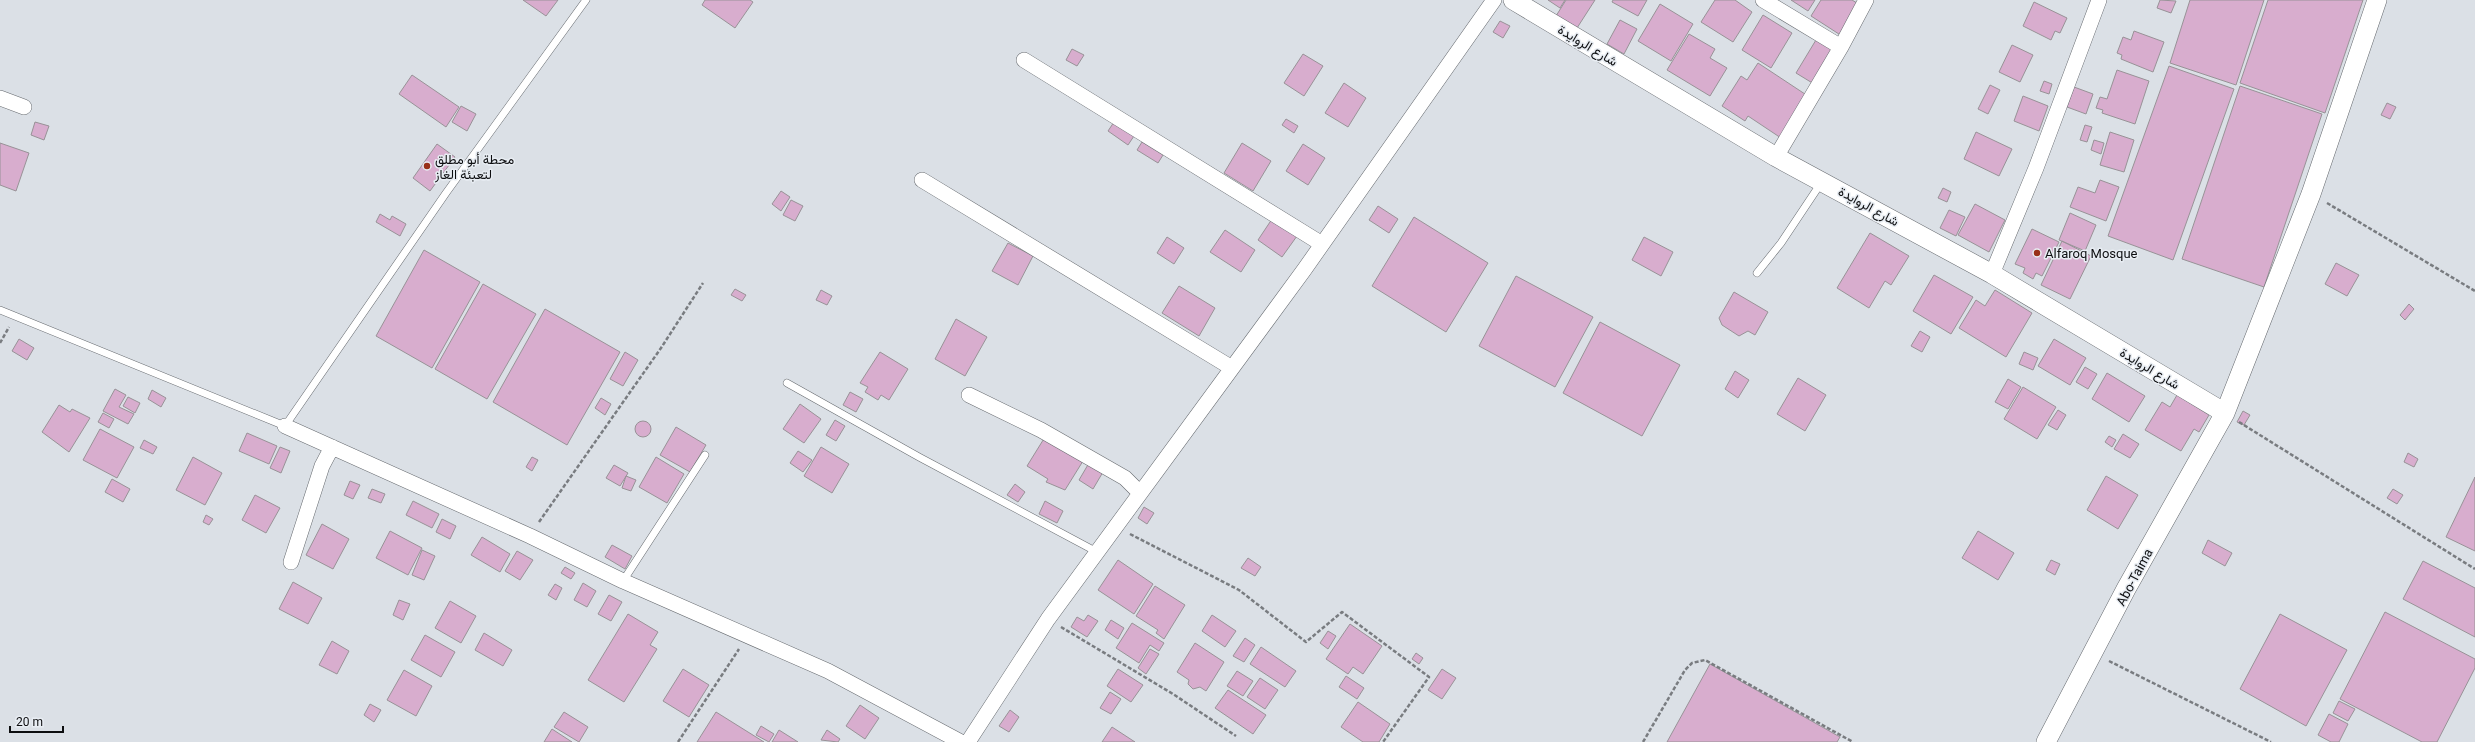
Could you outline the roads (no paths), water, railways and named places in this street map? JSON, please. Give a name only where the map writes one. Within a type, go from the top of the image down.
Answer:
[{"type":"street","points":[[968,742],[1048,619],[1322,244],[1494,0]]},
{"type":"street","name":"شارع الروايدة","points":[[1512,0],[1776,157],[1992,274],[2226,413]]},
{"type":"street","points":[[1763,0],[1841,47]]},
{"type":"street","points":[[1776,157],[1841,47],[1866,0]]},
{"type":"street","points":[[1992,274],[2036,168],[2099,0]]},
{"type":"street","name":"Abo-Taima","points":[[2046,742],[2095,654],[2126,589],[2226,413],[2311,194],[2377,0]]},
{"type":"street","points":[[1024,60],[1322,244]]},
{"type":"street","points":[[0,98],[24,107]]},
{"type":"street","points":[[922,180],[1232,368]]},
{"type":"street","points":[[969,395],[1041,430],[1125,478],[1140,494]]},
{"type":"street","points":[[285,426],[530,536],[623,581],[828,671],[961,742]]},
{"type":"street","points":[[291,562],[322,466],[332,447]]},
{"type":"lane","points":[[0,310],[285,426],[446,193],[586,0]]},
{"type":"lane","points":[[1757,273],[1781,243],[1822,181]]},
{"type":"lane","points":[[787,383],[919,457],[1097,552]]},
{"type":"lane","points":[[623,581],[705,455]]},
{"type":"place","name":"محطة أبو مطلق لتعبئة الغاز","points":[[427,166]]},
{"type":"place","name":"Alfaroq Mosque","points":[[2037,253]]}]
